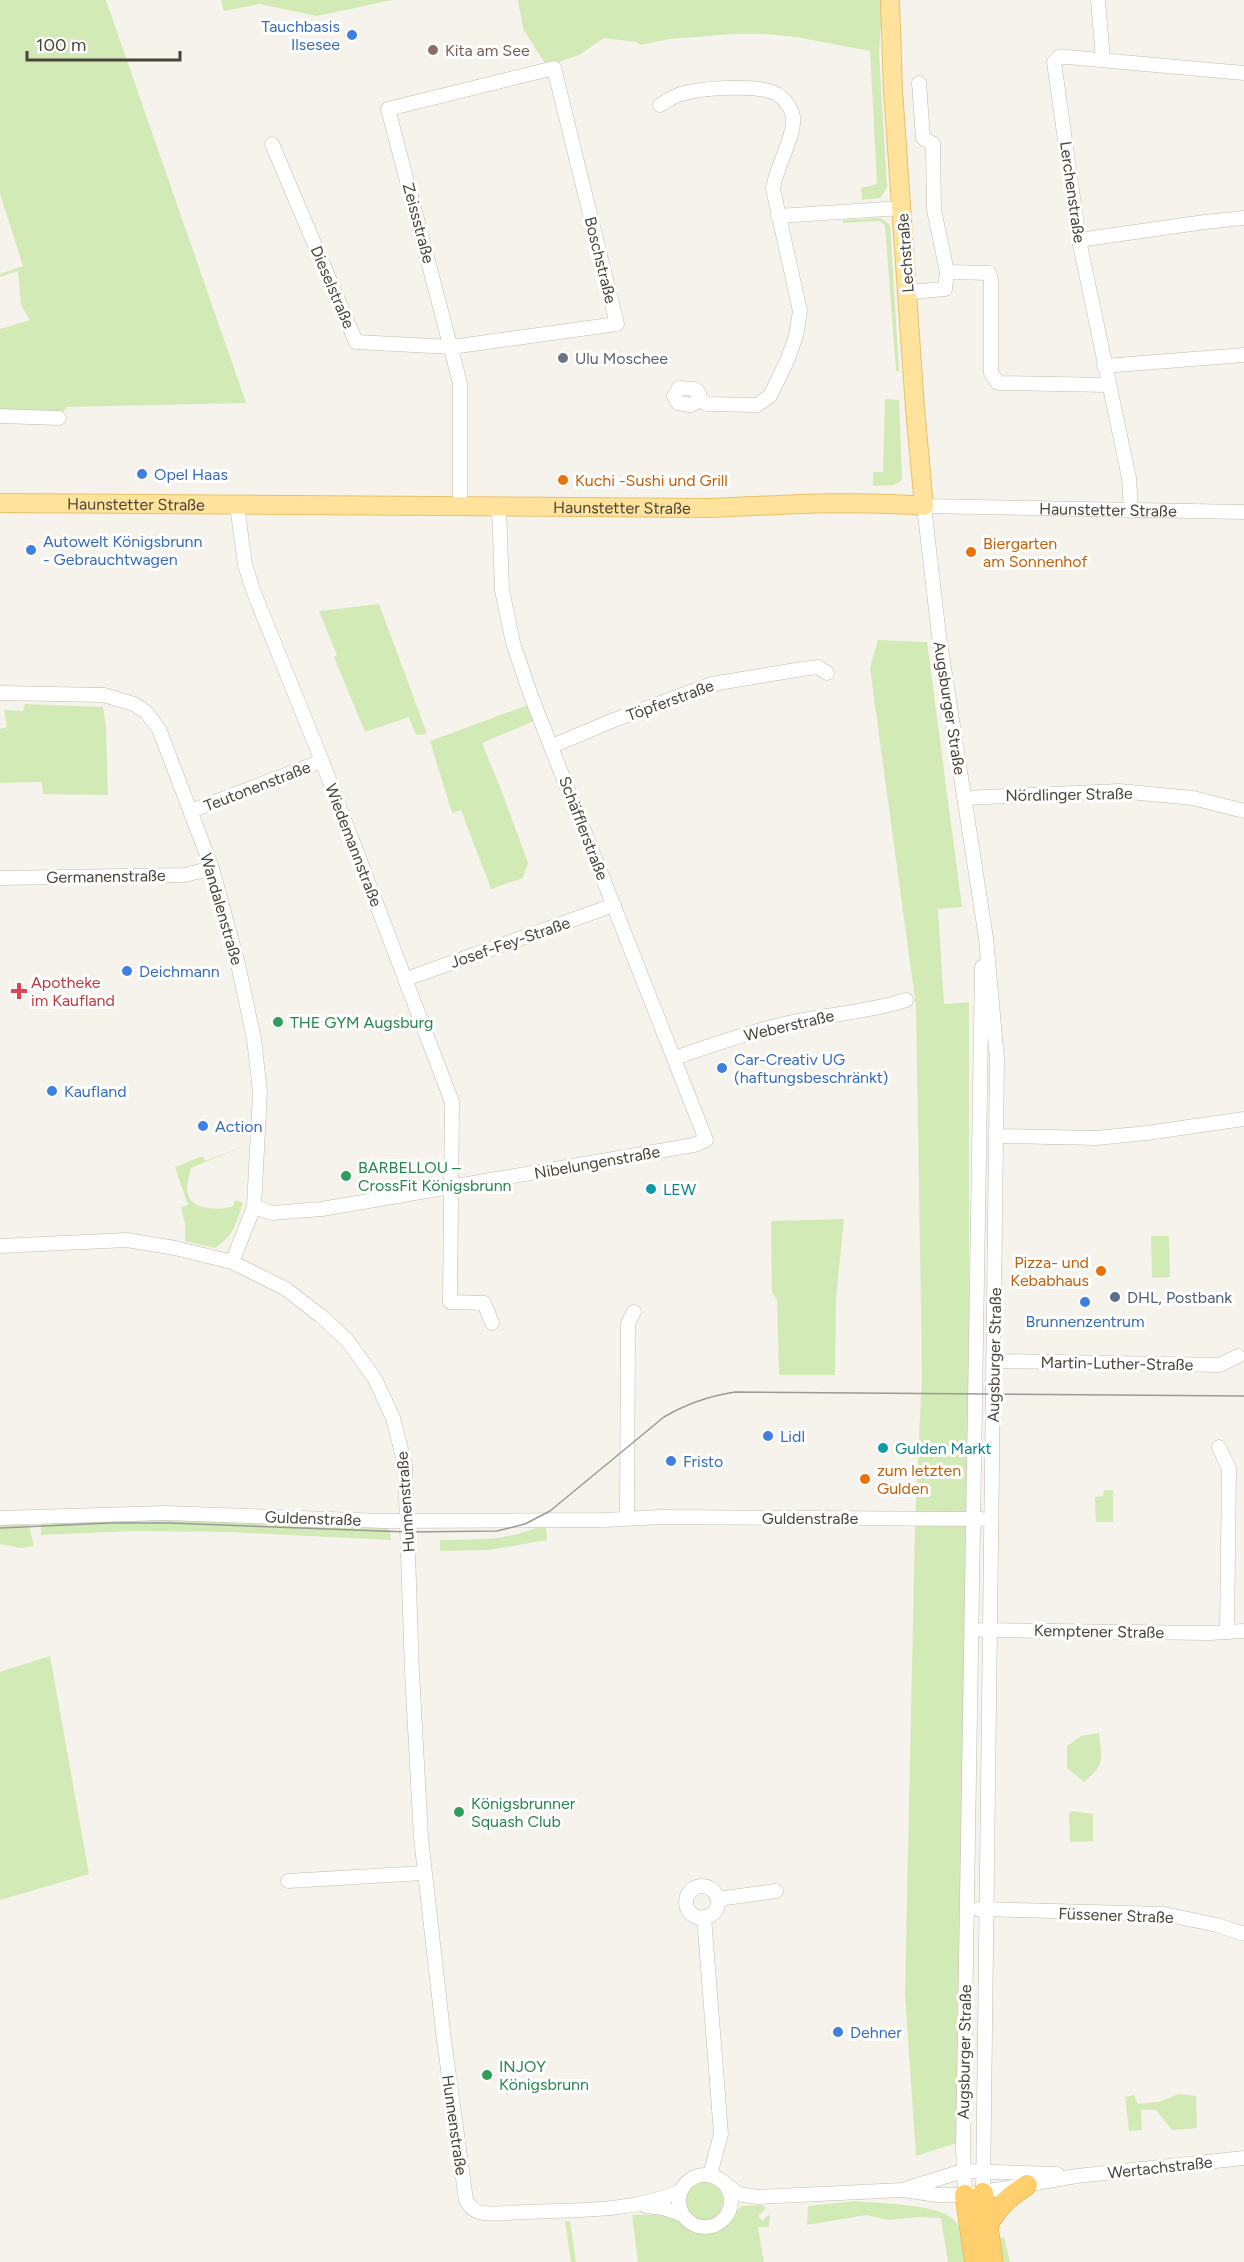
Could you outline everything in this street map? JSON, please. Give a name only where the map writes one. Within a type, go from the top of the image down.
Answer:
[{"type":"highway","points":[[987,2227],[994,2212],[1009,2197],[1027,2185]]},
{"type":"highway","points":[[974,2194],[987,2227],[993,2262]]},
{"type":"highway","points":[[974,2194],[975,2262]]},
{"type":"main road","name":"Lechstraße","points":[[890,0],[893,90],[924,506]]},
{"type":"main road","name":"Haunstetter Straße","points":[[0,503],[711,508],[835,504],[924,506]]},
{"type":"street","points":[[1098,0],[1103,60]]},
{"type":"street","name":"Lerchenstraße","points":[[1131,511],[1129,478],[1079,240],[1054,62],[1059,57],[1244,73]]},
{"type":"street","name":"Boschstraße","points":[[451,347],[617,324],[554,68]]},
{"type":"street","name":"Zeissstraße","points":[[460,507],[460,383],[388,109],[554,68]]},
{"type":"street","points":[[908,292],[945,289],[947,272],[934,210],[933,144],[923,138],[919,83]]},
{"type":"street","points":[[660,105],[678,95],[701,90],[769,91],[784,99],[790,108],[792,127],[775,176],[773,189],[800,311],[796,336],[770,396],[757,405],[707,404],[699,399]]},
{"type":"street","name":"Dieselstraße","points":[[272,144],[356,342],[451,347]]},
{"type":"street","points":[[778,216],[902,208]]},
{"type":"street","points":[[1079,240],[1244,218]]},
{"type":"street","points":[[947,272],[989,273],[991,280],[991,374],[998,383],[1002,385],[1108,385]]},
{"type":"street","points":[[1104,366],[1244,355]]},
{"type":"street","points":[[0,416],[59,418]]},
{"type":"street","name":"Wiedemannstraße","points":[[237,505],[245,566],[254,593],[322,761],[452,1102],[451,1188]]},
{"type":"street","name":"Haunstetter Straße","points":[[924,506],[1244,512]]},
{"type":"street","name":"Augsburger Straße","points":[[924,506],[938,630],[965,798],[994,1004],[997,1059],[998,1136],[983,2170],[974,2194]]},
{"type":"street","name":"Schäfflerstraße","points":[[499,507],[502,590],[513,643],[531,696],[706,1140]]},
{"type":"street","name":"Töpferstraße","points":[[552,746],[614,720],[712,684],[818,667],[827,673]]},
{"type":"street","name":"Wandalenstraße","points":[[0,693],[104,695],[134,704],[146,712],[159,729],[212,868],[238,963],[256,1057],[260,1092],[254,1207],[232,1262]]},
{"type":"street","name":"Teutonenstraße","points":[[191,811],[322,761]]},
{"type":"street","name":"Nördlinger Straße","points":[[965,798],[1119,791],[1193,798],[1244,811]]},
{"type":"street","name":"Germanenstraße","points":[[0,878],[185,874],[212,868]]},
{"type":"street","name":"Josef-Fey-Straße","points":[[406,980],[614,906]]},
{"type":"street","name":"Augsburger Straße","points":[[974,2194],[963,2171],[983,949],[981,909]]},
{"type":"street","name":"Weberstraße","points":[[675,1058],[750,1032],[832,1014],[881,1008],[906,1000]]},
{"type":"street","points":[[998,1136],[1096,1138],[1244,1119]]},
{"type":"street","name":"Nibelungenstraße","points":[[254,1207],[272,1213],[285,1214],[451,1188],[694,1145],[706,1140]]},
{"type":"street","points":[[451,1188],[450,1302],[484,1303],[492,1323]]},
{"type":"street","name":"Hunnenstraße","points":[[0,1246],[127,1240],[175,1248],[232,1262],[286,1289],[322,1317],[347,1340],[364,1362],[383,1396],[401,1443],[405,1465],[417,1769],[424,1873],[447,2062],[469,2206],[476,2212],[485,2214],[638,2205],[663,2208],[683,2215],[691,2223],[702,2227],[714,2225],[736,2204],[757,2197]]},
{"type":"street","points":[[627,1518],[628,1323],[634,1312]]},
{"type":"street","name":"Martin-Luther-Straße","points":[[995,1361],[1220,1365],[1238,1356]]},
{"type":"street","points":[[1219,1447],[1229,1469],[1227,1632]]},
{"type":"street","name":"Guldenstraße","points":[[0,1518],[165,1513],[408,1520],[992,1519]]},
{"type":"street","name":"Kemptener Straße","points":[[971,1629],[1244,1631]]},
{"type":"street","points":[[288,1881],[424,1873]]},
{"type":"street","points":[[698,1886],[713,1890],[718,1899],[717,1909],[704,1917],[694,1915],[686,1902],[690,1892],[698,1886]]},
{"type":"street","points":[[718,1899],[776,1891]]},
{"type":"street","points":[[967,1909],[986,1910]]},
{"type":"street","name":"Füssener Straße","points":[[986,1910],[1164,1914],[1217,1925],[1244,1934]]},
{"type":"street","points":[[704,1917],[721,2134],[716,2178],[730,2197],[727,2214]]},
{"type":"street","name":"Wertachstraße","points":[[974,2194],[1077,2176],[1244,2157]]},
{"type":"street","name":"Hunnenstraße","points":[[903,2190],[963,2171],[983,2170]]},
{"type":"street","name":"Wertachstraße","points":[[983,2170],[1077,2176]]},
{"type":"street","name":"Hunnenstraße","points":[[638,2205],[681,2191],[693,2178],[716,2178],[738,2194],[757,2197],[903,2190],[938,2195],[974,2194]]},
{"type":"street","points":[[681,2191],[679,2203],[683,2215]]},
{"type":"green space","points":[[0,0],[106,0],[246,403],[67,407],[59,418],[0,416],[0,329],[30,320],[21,305],[18,271],[0,277],[0,274],[23,266],[0,194]]},
{"type":"green space","points":[[221,0],[392,0],[317,16],[259,4],[224,11]]},
{"type":"green space","points":[[518,0],[883,0],[879,52],[887,188],[880,198],[862,200],[861,188],[877,184],[870,51],[796,37],[765,34],[670,39],[641,45],[636,42],[604,38],[579,55],[547,66],[523,29]]},
{"type":"green space","points":[[881,218],[890,225],[899,371],[896,371],[885,225],[879,221],[843,223],[843,220]]},
{"type":"green space","points":[[885,399],[899,400],[902,478],[900,482],[893,485],[873,486],[873,472],[883,472]]},
{"type":"green space","points":[[379,604],[427,734],[416,735],[409,717],[365,732],[334,657],[337,655],[319,611]]},
{"type":"green space","points":[[878,640],[927,642],[962,907],[938,909],[944,1004],[969,1002],[969,1359],[957,2143],[916,2156],[905,1994],[915,1526],[922,1374],[916,1007],[870,668]]},
{"type":"green space","points":[[25,704],[103,707],[106,727],[108,795],[43,794],[42,782],[0,783],[0,729],[7,727],[4,710],[23,711]]},
{"type":"green space","points":[[528,705],[534,721],[482,743],[528,863],[523,878],[491,889],[461,810],[452,813],[430,741]]},
{"type":"green space","points":[[249,1144],[191,1168],[187,1190],[189,1197],[197,1205],[222,1209],[233,1206],[235,1200],[243,1203],[230,1234],[215,1248],[185,1241],[185,1224],[181,1207],[188,1205],[175,1167],[203,1156],[205,1161]]},
{"type":"green space","points":[[844,1219],[836,1298],[835,1375],[779,1375],[777,1300],[772,1293],[771,1221]]},
{"type":"green space","points":[[1151,1236],[1169,1236],[1170,1277],[1152,1278]]},
{"type":"green space","points":[[1104,1490],[1113,1490],[1113,1522],[1096,1522],[1095,1497],[1103,1496]]},
{"type":"green space","points":[[193,1520],[384,1526],[390,1531],[391,1540],[227,1532],[133,1531],[41,1535],[41,1522]]},
{"type":"green space","points":[[28,1522],[34,1546],[22,1548],[0,1544],[0,1524]]},
{"type":"green space","points":[[546,1527],[547,1540],[490,1550],[440,1551],[440,1540],[502,1537]]},
{"type":"green space","points":[[50,1656],[89,1874],[0,1900],[0,1672]]},
{"type":"green space","points":[[1099,1733],[1101,1761],[1084,1782],[1067,1768],[1067,1746],[1081,1736]]},
{"type":"green space","points":[[1073,1811],[1093,1814],[1093,1841],[1070,1842],[1069,1813]]},
{"type":"green space","points":[[1179,2094],[1196,2096],[1197,2128],[1172,2130],[1156,2110],[1141,2110],[1142,2130],[1129,2131],[1125,2097],[1134,2095],[1138,2104],[1158,2102]]},
{"type":"green space","points":[[704,2182],[711,2183],[717,2188],[722,2194],[722,2208],[717,2214],[711,2219],[704,2220],[697,2219],[691,2214],[686,2208],[685,2201],[686,2194],[691,2188],[697,2183]]},
{"type":"green space","points":[[856,2201],[912,2206],[941,2212],[958,2225],[965,2262],[948,2262],[941,2218],[919,2217],[887,2220],[867,2215],[807,2225],[808,2206]]},
{"type":"green space","points":[[762,2205],[766,2208],[758,2216],[762,2221],[770,2214],[769,2227],[758,2227],[764,2262],[638,2262],[632,2215],[670,2217],[691,2230],[707,2233],[720,2228],[742,2206]]},
{"type":"green space","points":[[565,2221],[570,2221],[576,2262],[571,2262]]},
{"type":"green space","points":[[1004,2237],[1010,2262],[1000,2262],[996,2239]]},
{"type":"tram line","points":[[0,1528],[170,1523],[408,1532],[497,1531],[525,1524],[550,1511],[664,1417],[698,1401],[735,1392],[1244,1396]]},
{"type":"place","name":"Tauchbasis Ilsesee","points":[[352,35]]},
{"type":"place","name":"Kita am See","points":[[433,50]]},
{"type":"place","name":"Ulu Moschee","points":[[563,358]]},
{"type":"place","name":"Opel Haas","points":[[142,474]]},
{"type":"place","name":"Kuchi -Sushi und Grill","points":[[563,480]]},
{"type":"place","name":"Autowelt Königsbrunn - Gebrauchtwagen","points":[[31,550]]},
{"type":"place","name":"Biergarten am Sonnenhof","points":[[971,552]]},
{"type":"place","name":"Deichmann","points":[[127,971]]},
{"type":"place","name":"Apotheke im Kaufland","points":[[19,991]]},
{"type":"place","name":"THE GYM Augsburg","points":[[278,1022]]},
{"type":"place","name":"Car-Creativ UG (haftungsbeschränkt)","points":[[722,1068]]},
{"type":"place","name":"Kaufland","points":[[52,1091]]},
{"type":"place","name":"Action","points":[[203,1126]]},
{"type":"place","name":"BARBELLOU – CrossFit Königsbrunn","points":[[346,1176]]},
{"type":"place","name":"LEW","points":[[651,1189]]},
{"type":"place","name":"Pizza- und Kebabhaus","points":[[1101,1271]]},
{"type":"place","name":"DHL, Postbank","points":[[1115,1297]]},
{"type":"place","name":"Brunnenzentrum","points":[[1085,1302]]},
{"type":"place","name":"Lidl","points":[[768,1436]]},
{"type":"place","name":"Gulden Markt","points":[[883,1448]]},
{"type":"place","name":"Fristo","points":[[671,1461]]},
{"type":"place","name":"zum letzten Gulden","points":[[865,1479]]},
{"type":"place","name":"Königsbrunner Squash Club","points":[[459,1812]]},
{"type":"place","name":"Dehner","points":[[838,2032]]},
{"type":"place","name":"INJOY Königsbrunn","points":[[487,2075]]}]
